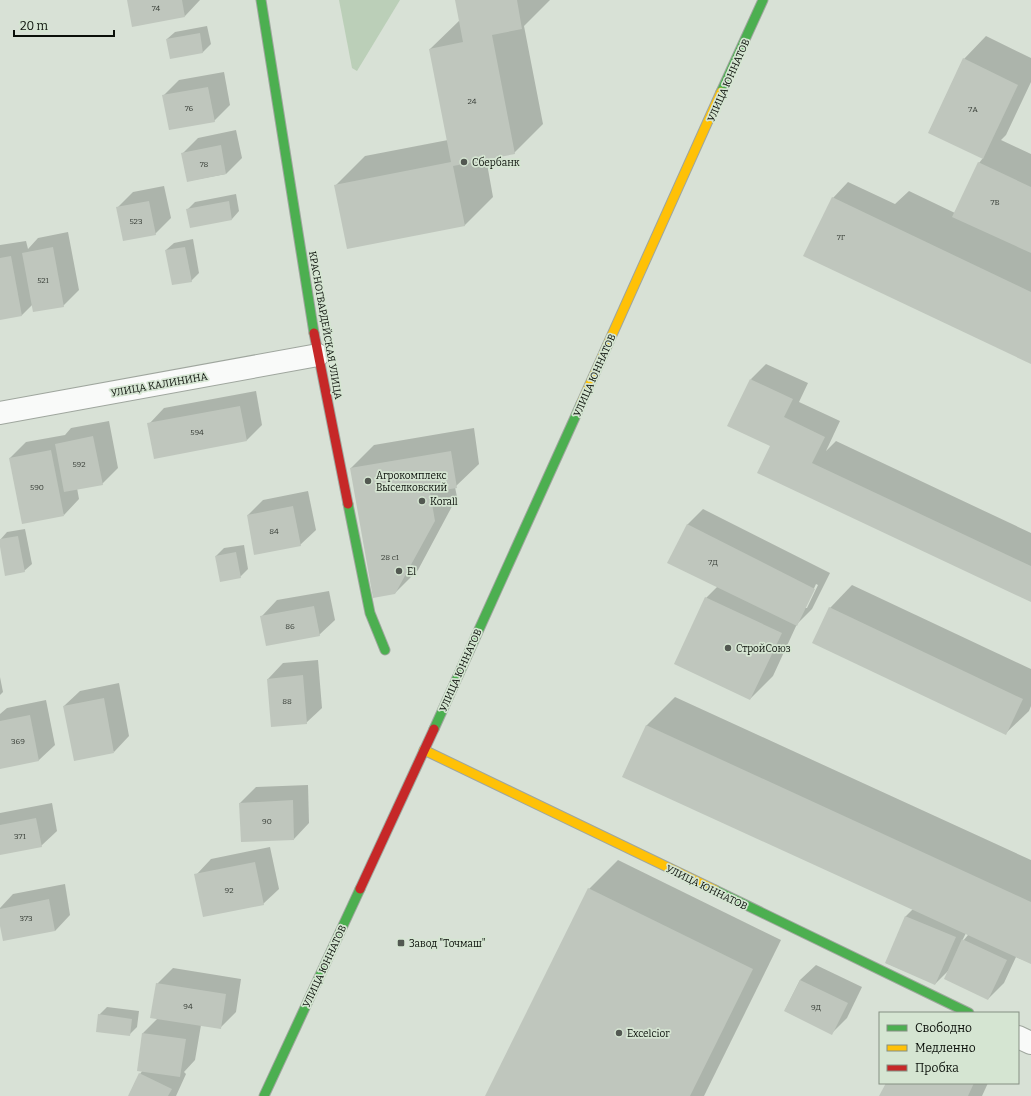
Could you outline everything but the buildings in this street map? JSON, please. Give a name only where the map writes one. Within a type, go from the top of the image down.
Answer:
[{"type":"street","name":"КРАСНОГВАРДЕЙСКАЯ УЛИЦА","points":[[261,0],[318,355],[370,613],[385,650]]},
{"type":"street","name":"УЛИЦА ЮННАТОВ","points":[[264,1096],[424,750],[763,0]]},
{"type":"street","name":"УЛИЦА КАЛИНИНА","points":[[0,413],[318,355]]},
{"type":"street","name":"УЛИЦА ЮННАТОВ","points":[[424,750],[967,1012]]},
{"type":"street","points":[[1019,1037],[1031,1043]]},
{"type":"green space","points":[[339,0],[400,0],[357,71],[352,68]]},
{"type":"traffic: fast","points":[[261,0],[314,333]]},
{"type":"traffic: fast","points":[[721,92],[763,0]]},
{"type":"traffic: fast","points":[[434,729],[581,404]]},
{"type":"traffic: fast","points":[[348,504],[370,613],[385,650]]},
{"type":"traffic: fast","points":[[264,1096],[360,889]]},
{"type":"traffic: fast","points":[[715,890],[967,1012]]},
{"type":"traffic: slow","points":[[581,404],[721,92]]},
{"type":"traffic: slow","points":[[424,750],[715,890]]},
{"type":"traffic: jam","points":[[314,333],[348,504]]},
{"type":"traffic: jam","points":[[360,889],[434,729]]},
{"type":"place","name":"Сбербанк","points":[[464,162]]},
{"type":"place","name":"Агрокомплекс Выселковский","points":[[368,481]]},
{"type":"place","name":"Korall","points":[[422,501]]},
{"type":"place","name":"El","points":[[399,571]]},
{"type":"place","name":"СтройСоюз","points":[[728,648]]},
{"type":"place","name":"Завод \"Точмаш\"","points":[[401,943]]},
{"type":"place","name":"Excelcior","points":[[619,1033]]}]
